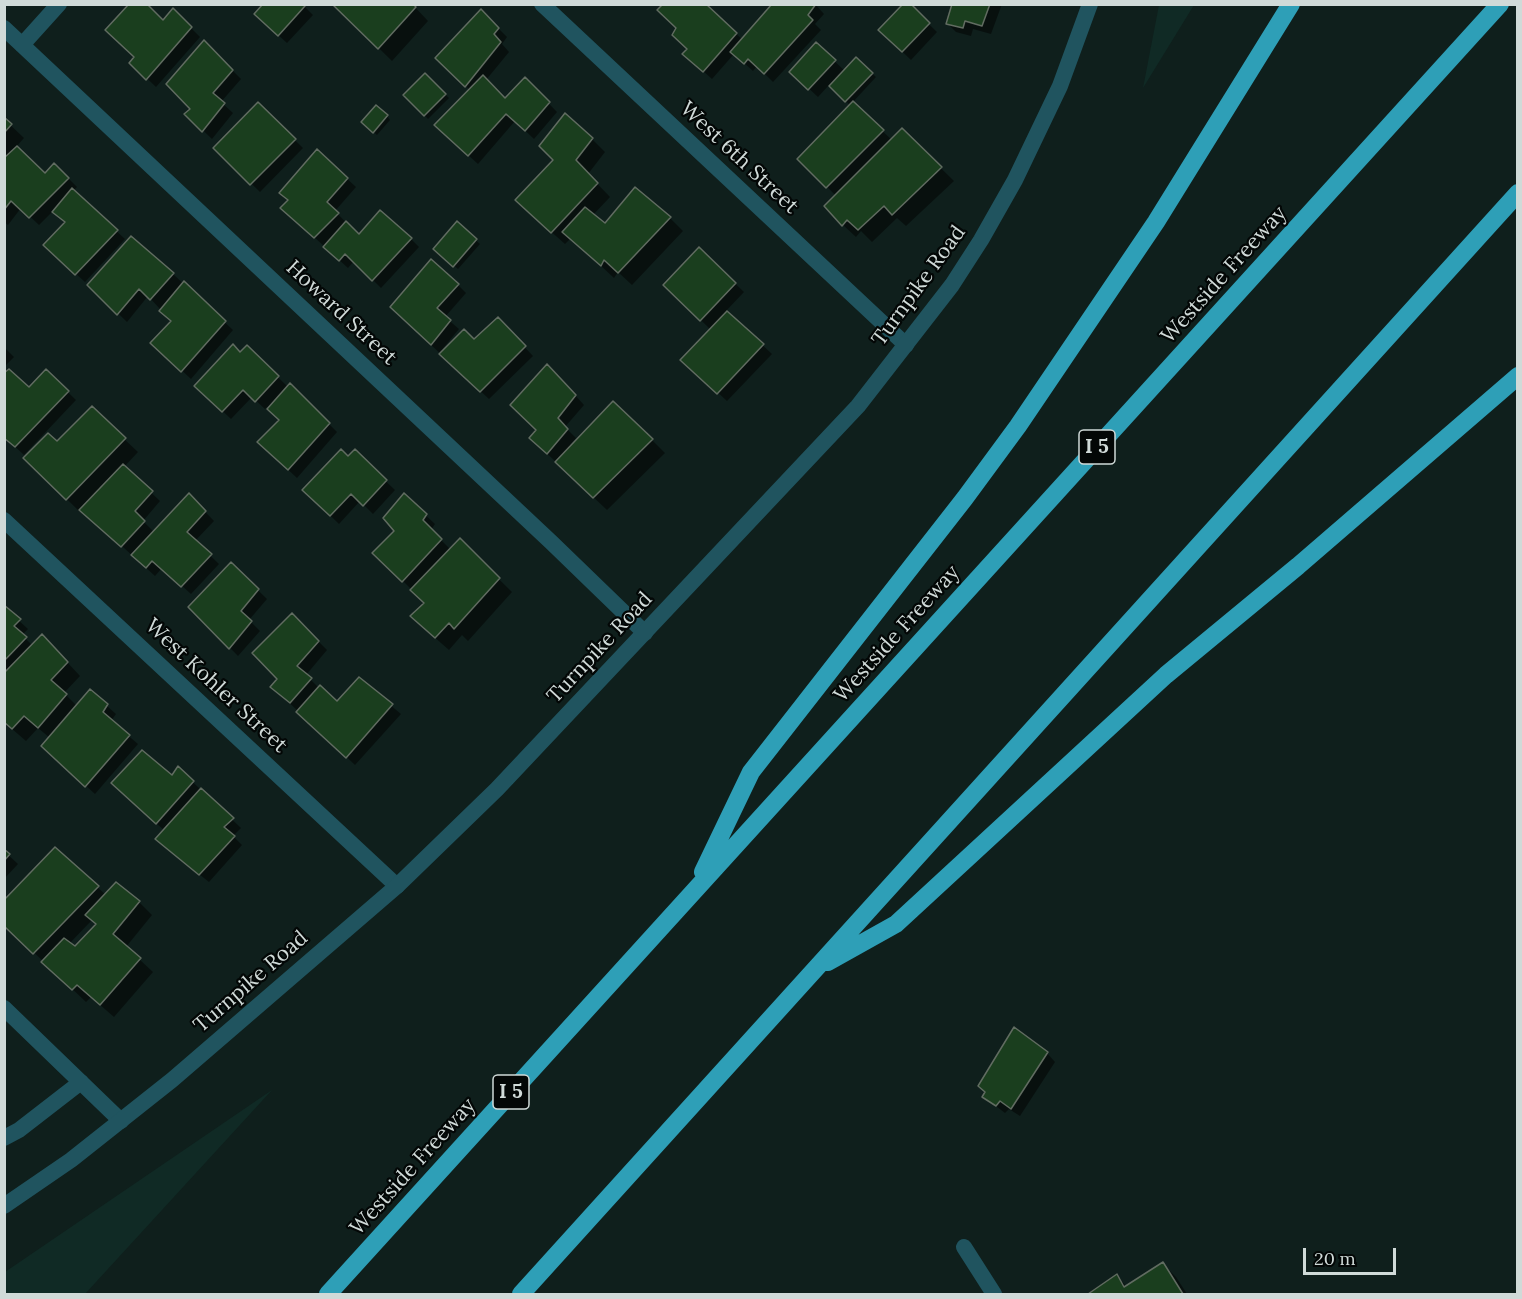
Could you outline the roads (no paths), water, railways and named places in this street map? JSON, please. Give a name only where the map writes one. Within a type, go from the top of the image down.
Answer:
[{"type":"highway","points":[[695,890],[751,772],[965,498],[1018,426],[1156,222],[1292,4]]},
{"type":"highway","name":"Westside Freeway","points":[[328,1294],[1500,4]]},
{"type":"highway","points":[[521,1294],[1518,193]]},
{"type":"highway","points":[[813,970],[896,924],[1166,675],[1307,558],[1518,376]]},
{"type":"street","points":[[22,45],[59,4]]},
{"type":"street","name":"West 6th Street","points":[[542,4],[906,345]]},
{"type":"street","name":"Turnpike Road","points":[[4,1206],[71,1160],[121,1121],[397,886],[497,789],[858,406],[952,285],[1015,180],[1060,86],[1090,4]]},
{"type":"street","name":"Howard Street","points":[[4,28],[543,534],[645,633]]},
{"type":"street","name":"West Kohler Street","points":[[4,519],[397,886]]},
{"type":"street","points":[[4,1008],[121,1121]]},
{"type":"street","points":[[4,1138],[19,1130],[81,1082]]},
{"type":"street","points":[[964,1248],[994,1294]]}]
